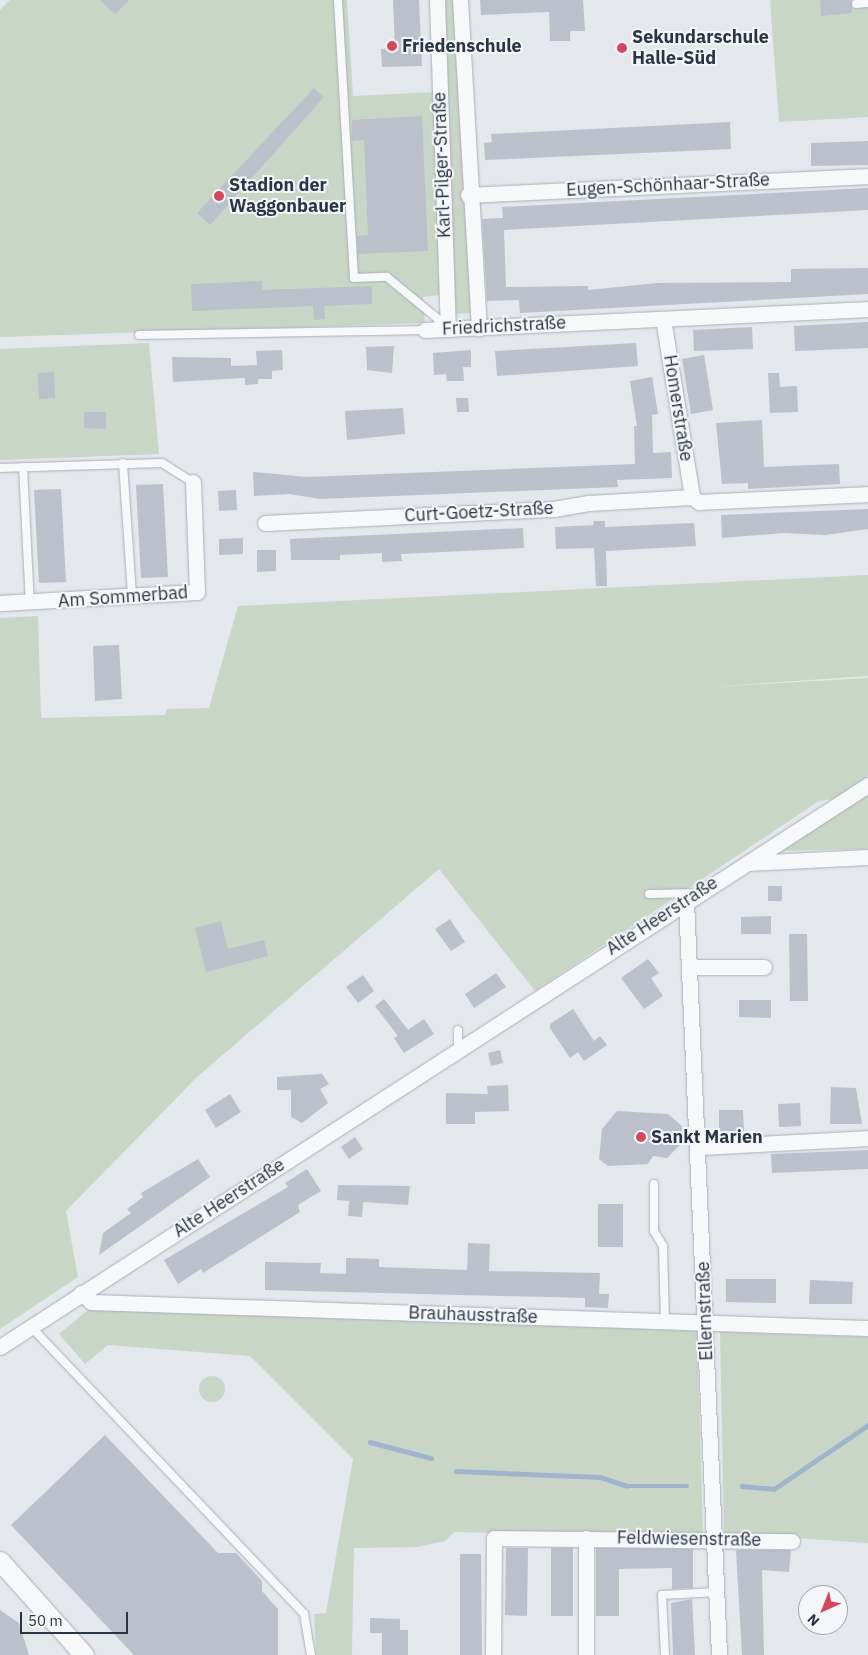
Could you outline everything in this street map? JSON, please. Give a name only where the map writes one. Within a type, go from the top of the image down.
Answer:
[{"type":"street","name":"Karl-Pilger-Straße","points":[[437,0],[445,329]]},
{"type":"street","name":"Karl-Pilger-Straße","points":[[460,0],[468,195],[479,328]]},
{"type":"street","name":"Eugen-Schönhaar-Straße","points":[[468,195],[868,176]]},
{"type":"street","name":"Friedrichstraße","points":[[425,330],[868,309]]},
{"type":"street","name":"Homerstraße","points":[[663,318],[692,497]]},
{"type":"street","name":"Am Sommerbad","points":[[0,604],[197,592],[193,482]]},
{"type":"street","name":"Curt-Goetz-Straße","points":[[265,522],[554,509],[588,503],[692,497],[699,502],[868,494]]},
{"type":"street","name":"Alte Heerstraße","points":[[0,1347],[686,901],[868,785]]},
{"type":"street","points":[[746,863],[868,857]]},
{"type":"street","name":"Ellernstraße","points":[[686,901],[692,967],[720,1655]]},
{"type":"street","points":[[692,967],[764,967]]},
{"type":"street","points":[[699,1147],[868,1138]]},
{"type":"street","name":"Brauhausstraße","points":[[81,1293],[91,1302],[868,1328]]},
{"type":"street","name":"Feldwiesenstraße","points":[[493,1655],[494,1538],[715,1538],[792,1541]]},
{"type":"street","points":[[586,1538],[586,1655]]},
{"type":"street","points":[[0,1561],[84,1655]]},
{"type":"lane","points":[[338,0],[354,278],[387,277],[437,318],[445,329]]},
{"type":"lane","points":[[856,4],[868,3]]},
{"type":"lane","name":"Friedrichstraße","points":[[140,335],[425,330]]},
{"type":"lane","points":[[123,463],[132,596]]},
{"type":"lane","points":[[0,468],[162,463],[193,482]]},
{"type":"lane","points":[[23,467],[30,603]]},
{"type":"lane","points":[[648,894],[699,893]]},
{"type":"lane","points":[[458,1030],[458,1050]]},
{"type":"lane","points":[[654,1184],[654,1231],[663,1246],[665,1321]]},
{"type":"lane","points":[[31,1326],[304,1614],[311,1655]]},
{"type":"lane","points":[[665,1655],[662,1595],[717,1592]]},
{"type":"green space","name":"Stadion der Waggonbauer","points":[[10,0],[347,0],[353,96],[436,92],[439,295],[423,297],[425,323],[0,337],[0,10]]},
{"type":"green space","points":[[440,0],[457,0],[474,313],[448,314]]},
{"type":"green space","points":[[770,0],[868,0],[868,117],[779,122]]},
{"type":"green space","points":[[149,343],[159,454],[0,460],[0,349]]},
{"type":"green space","points":[[868,575],[868,676],[709,687],[868,678],[868,776],[834,799],[819,801],[535,991],[439,869],[197,1077],[66,1211],[78,1277],[0,1329],[0,618],[38,616],[41,718],[165,715],[167,709],[209,708],[238,606]]},
{"type":"green space","points":[[868,794],[868,849],[782,851]]},
{"type":"green space","points":[[88,1310],[697,1331],[703,1538],[454,1532],[445,1541],[417,1547],[354,1548],[352,1655],[316,1655],[314,1614],[326,1613],[353,1459],[250,1356],[108,1345],[85,1364],[59,1334]]},
{"type":"green space","points":[[720,1332],[868,1337],[868,1543],[724,1533]]},
{"type":"green space","points":[[212,1376],[221,1380],[225,1389],[221,1398],[212,1402],[203,1398],[199,1389],[203,1380]]},
{"type":"building","points":[[100,0],[129,0],[115,14]]},
{"type":"building","points":[[393,0],[419,0],[422,66],[382,67],[381,49],[395,48]]},
{"type":"building","points":[[480,0],[583,0],[585,31],[570,31],[570,41],[550,41],[549,12],[481,15]]},
{"type":"building","points":[[820,0],[851,0],[852,13],[821,16]]},
{"type":"building","points":[[314,88],[324,97],[210,225],[197,213]]},
{"type":"building","points":[[422,116],[428,251],[358,254],[357,236],[368,235],[364,140],[352,141],[352,120]]},
{"type":"building","points":[[730,122],[731,149],[485,160],[484,143],[492,142],[491,134]]},
{"type":"building","points":[[868,141],[868,165],[811,166],[811,143]]},
{"type":"building","points":[[868,188],[868,210],[504,230],[506,287],[588,286],[588,290],[657,283],[791,282],[791,269],[868,268],[868,294],[520,313],[519,300],[487,301],[482,219],[503,218],[502,207]]},
{"type":"building","points":[[262,281],[262,290],[372,286],[372,304],[324,306],[325,319],[314,320],[313,306],[192,311],[191,284]]},
{"type":"building","points":[[868,322],[868,348],[795,351],[794,326]]},
{"type":"building","points":[[752,327],[753,349],[694,351],[693,330]]},
{"type":"building","points":[[636,343],[638,366],[497,376],[495,351]]},
{"type":"building","points":[[394,346],[392,373],[367,370],[366,347]]},
{"type":"building","points":[[282,350],[283,370],[272,371],[272,379],[258,379],[258,384],[245,385],[245,378],[173,382],[172,357],[231,358],[231,366],[257,365],[256,351]]},
{"type":"building","points":[[471,350],[471,367],[463,367],[464,381],[447,381],[446,374],[434,375],[433,353]]},
{"type":"building","points":[[704,355],[713,410],[691,414],[682,359]]},
{"type":"building","points":[[54,372],[55,398],[39,399],[38,373]]},
{"type":"building","points":[[768,373],[779,373],[780,387],[797,386],[798,412],[770,413]]},
{"type":"building","points":[[652,377],[658,414],[652,415],[653,453],[671,452],[672,478],[617,480],[618,487],[320,499],[289,494],[254,496],[253,472],[307,477],[635,464],[634,426],[637,426],[630,381]]},
{"type":"building","points":[[456,398],[468,398],[469,412],[457,412]]},
{"type":"building","points":[[403,408],[405,434],[347,440],[345,411]]},
{"type":"building","points":[[84,412],[106,412],[106,429],[84,428]]},
{"type":"building","points":[[762,420],[764,467],[839,464],[840,484],[748,489],[748,483],[722,484],[716,423]]},
{"type":"building","points":[[163,484],[168,577],[141,578],[136,485]]},
{"type":"building","points":[[61,489],[66,582],[39,583],[34,490]]},
{"type":"building","points":[[236,490],[237,510],[219,511],[218,491]]},
{"type":"building","points":[[868,509],[868,529],[825,535],[783,533],[722,538],[721,515]]},
{"type":"building","points":[[593,521],[605,521],[605,527],[694,523],[696,546],[606,551],[607,586],[596,586],[594,548],[556,549],[555,527],[594,525]]},
{"type":"building","points":[[523,528],[524,548],[401,554],[402,561],[382,562],[382,553],[340,555],[340,560],[291,560],[290,539]]},
{"type":"building","points":[[243,538],[243,554],[219,555],[219,539]]},
{"type":"building","points":[[257,550],[276,550],[276,571],[257,572]]},
{"type":"building","points":[[119,645],[122,699],[95,701],[93,646]]},
{"type":"building","points":[[768,886],[782,886],[782,901],[768,901]]},
{"type":"building","points":[[771,916],[771,934],[741,934],[741,917]]},
{"type":"building","points":[[450,919],[465,942],[451,951],[435,929]]},
{"type":"building","points":[[221,921],[228,949],[264,940],[268,956],[206,972],[195,928]]},
{"type":"building","points":[[789,934],[807,934],[808,1001],[790,1001]]},
{"type":"building","points":[[648,959],[659,973],[651,978],[663,996],[644,1009],[621,978]]},
{"type":"building","points":[[496,973],[506,987],[474,1008],[465,994]]},
{"type":"building","points":[[363,975],[374,991],[358,1003],[346,987]]},
{"type":"building","points":[[384,999],[408,1030],[424,1019],[434,1034],[404,1053],[394,1038],[398,1036],[375,1006]]},
{"type":"building","points":[[739,1000],[771,1000],[771,1018],[739,1017]]},
{"type":"building","points":[[573,1009],[594,1041],[600,1036],[607,1045],[584,1061],[578,1052],[570,1058],[550,1028],[550,1024]]},
{"type":"building","points":[[500,1050],[503,1063],[491,1066],[488,1053]]},
{"type":"building","points":[[322,1074],[329,1084],[320,1089],[328,1103],[302,1123],[291,1117],[291,1090],[277,1090],[277,1077]]},
{"type":"building","points":[[508,1085],[509,1111],[475,1112],[475,1124],[446,1124],[446,1093],[488,1094],[487,1086]]},
{"type":"building","points":[[831,1087],[856,1088],[862,1124],[830,1124]]},
{"type":"building","points":[[230,1094],[241,1112],[216,1128],[205,1110]]},
{"type":"building","points":[[800,1103],[801,1126],[779,1127],[778,1104]]},
{"type":"building","points":[[719,1110],[743,1110],[744,1131],[719,1131]]},
{"type":"building","name":"Sankt Marien","points":[[617,1111],[668,1114],[682,1126],[681,1144],[667,1158],[653,1156],[648,1164],[608,1166],[599,1159],[602,1129]]},
{"type":"building","points":[[355,1137],[363,1149],[349,1159],[341,1147]]},
{"type":"building","points":[[868,1150],[868,1169],[772,1173],[771,1154]]},
{"type":"building","points":[[198,1159],[210,1177],[99,1255],[103,1233],[131,1213],[127,1209],[143,1197],[141,1193]]},
{"type":"building","points":[[307,1169],[321,1191],[298,1205],[300,1212],[203,1273],[201,1269],[178,1284],[164,1260],[288,1187],[285,1183]]},
{"type":"building","points":[[338,1185],[410,1186],[408,1205],[363,1202],[362,1217],[348,1216],[349,1201],[337,1200]]},
{"type":"building","points":[[598,1204],[623,1204],[623,1247],[598,1247]]},
{"type":"building","points":[[468,1243],[490,1244],[489,1271],[600,1273],[599,1294],[609,1294],[608,1308],[585,1307],[585,1298],[265,1290],[265,1262],[321,1263],[320,1273],[346,1274],[346,1258],[379,1259],[379,1267],[467,1270]]},
{"type":"building","points":[[726,1279],[776,1279],[776,1303],[726,1302]]},
{"type":"building","points":[[810,1280],[853,1282],[852,1304],[809,1304]]},
{"type":"building","points":[[105,1435],[218,1553],[236,1553],[262,1581],[262,1591],[278,1609],[278,1655],[134,1655],[11,1525]]},
{"type":"building","points":[[506,1548],[528,1548],[527,1616],[505,1615]]},
{"type":"building","points":[[551,1548],[573,1548],[573,1616],[551,1616]]},
{"type":"building","points":[[596,1548],[693,1549],[693,1588],[672,1589],[672,1568],[619,1569],[619,1616],[596,1616]]},
{"type":"building","points":[[736,1550],[791,1550],[789,1572],[762,1570],[764,1655],[742,1655]]},
{"type":"building","points":[[460,1554],[481,1554],[482,1655],[460,1655]]},
{"type":"building","points":[[692,1599],[695,1655],[673,1655],[671,1603]]},
{"type":"building","points":[[0,1610],[19,1623],[29,1655],[0,1655]]},
{"type":"building","points":[[370,1618],[400,1619],[400,1630],[408,1630],[408,1655],[382,1655],[382,1633],[370,1633]]},
{"type":"waterway","points":[[742,1486],[774,1489],[868,1425]]},
{"type":"waterway","points":[[370,1442],[431,1458]]},
{"type":"waterway","points":[[456,1471],[600,1477],[627,1486],[687,1486]]},
{"type":"place","name":"Friedenschule","points":[[392,46]]},
{"type":"place","name":"Sekundarschule Halle-Süd","points":[[622,48]]},
{"type":"place","name":"Stadion der Waggonbauer","points":[[219,196]]},
{"type":"place","name":"Sankt Marien","points":[[641,1137]]}]
